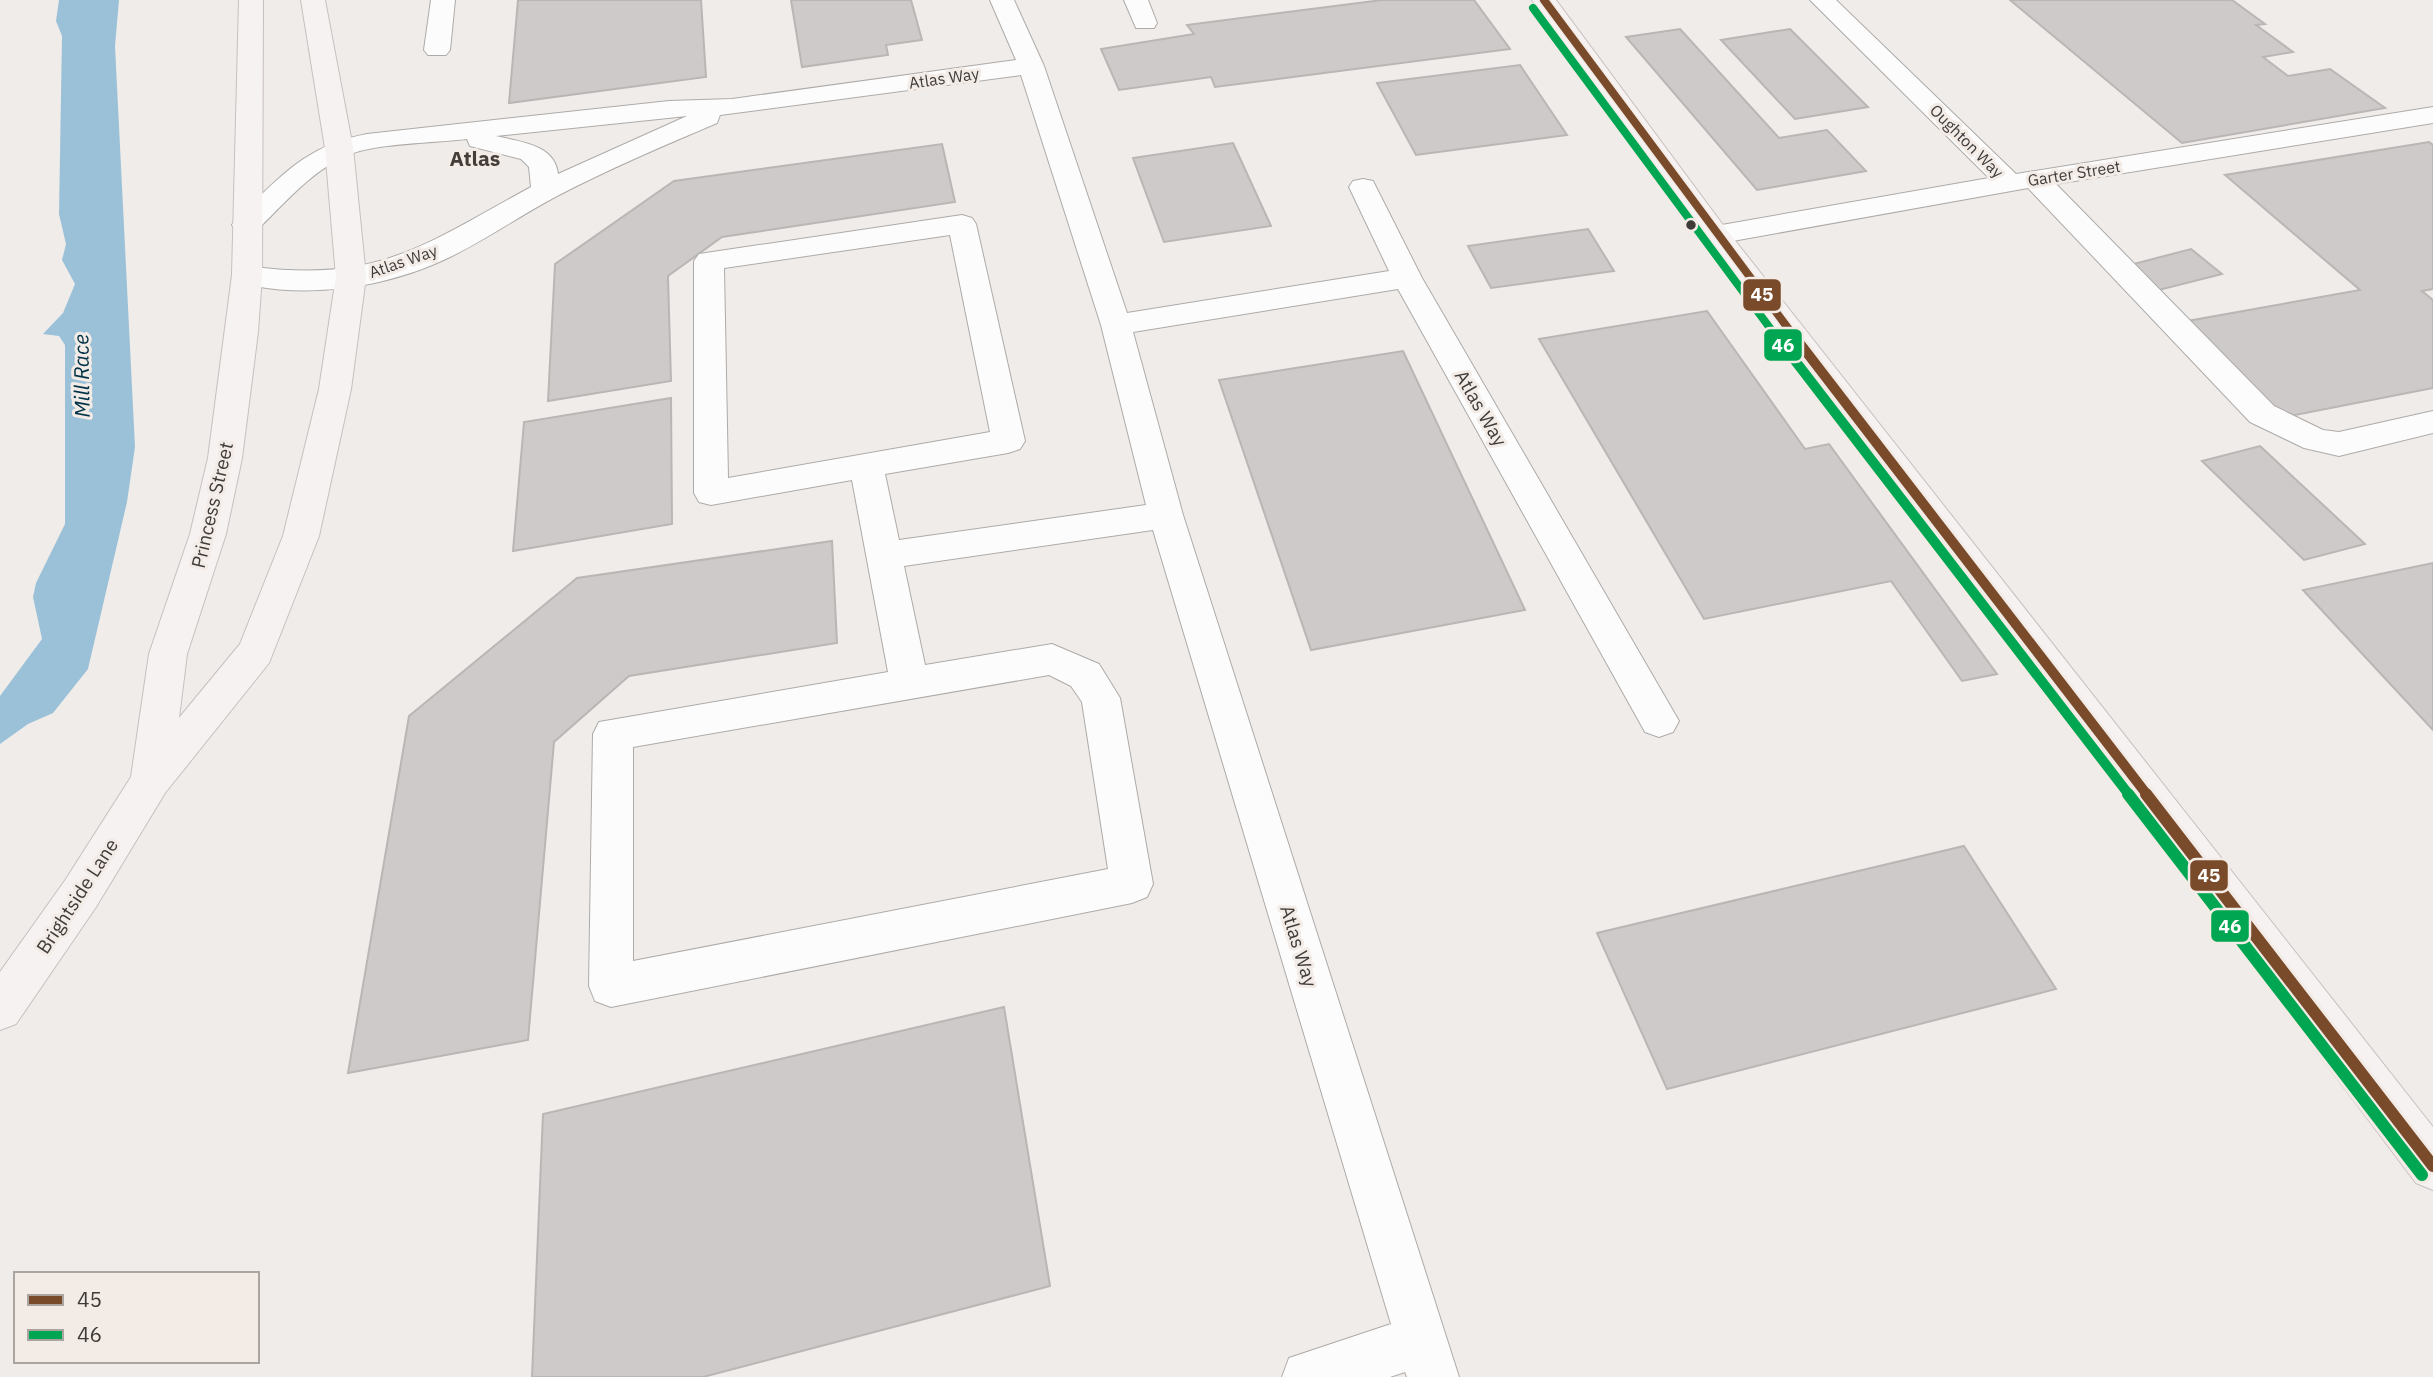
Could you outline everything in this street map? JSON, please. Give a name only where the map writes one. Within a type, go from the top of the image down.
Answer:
[{"type":"main road","name":"Princess Street","points":[[151,781],[168,654],[196,576],[225,458],[247,275],[251,0]]},
{"type":"main road","name":"Brightside Lane","points":[[0,1009],[81,893],[151,781],[256,652],[301,536],[335,389],[351,277],[339,148],[313,0]]},
{"type":"main road","points":[[1544,0],[1716,235],[2433,1166]]},
{"type":"street","points":[[437,50],[443,0]]},
{"type":"street","name":"Atlas Way","points":[[1002,0],[1031,66],[1116,325],[1166,515],[1427,1359]]},
{"type":"street","points":[[1136,0],[1145,23]]},
{"type":"street","name":"Oughton Way","points":[[1822,0],[1925,99],[2022,181],[2262,414],[2304,435],[2339,444],[2433,422]]},
{"type":"street","name":"Atlas Way","points":[[339,148],[395,138],[454,135],[669,109],[732,107],[1031,66]]},
{"type":"street","name":"Atlas Way","points":[[247,275],[312,281],[351,277],[421,258],[545,191],[732,107]]},
{"type":"street","name":"Garter Street","points":[[1716,235],[2022,181],[2433,115]]},
{"type":"street","name":"Atlas Way","points":[[454,135],[498,143],[531,153],[543,165],[545,191]]},
{"type":"street","points":[[246,225],[303,173],[339,148]]},
{"type":"street","name":"Atlas Way","points":[[1363,187],[1406,278],[1659,721]]},
{"type":"street","points":[[962,224],[1008,441],[866,465],[711,493],[709,261],[962,224]]},
{"type":"street","points":[[1116,325],[1406,278]]},
{"type":"street","points":[[866,465],[909,683]]},
{"type":"street","points":[[884,556],[1166,515]]},
{"type":"street","points":[[1052,659],[1085,675],[1101,698],[1132,884],[611,986],[613,734],[909,683],[1052,659]]},
{"type":"street","points":[[1308,1377],[1427,1359]]},
{"type":"water","name":"Mill Race","points":[[59,0],[119,0],[115,46],[135,447],[127,502],[88,669],[53,713],[28,724],[0,744],[0,696],[42,639],[33,597],[36,583],[65,524],[65,345],[59,336],[43,334],[63,313],[75,284],[62,260],[66,244],[59,214],[62,36],[56,21]]},
{"type":"building","points":[[518,0],[701,0],[706,77],[509,103]]},
{"type":"building","points":[[791,0],[911,0],[922,40],[886,45],[888,55],[802,67]]},
{"type":"building","points":[[1382,0],[1474,0],[1510,49],[1215,87],[1211,77],[1119,90],[1101,49],[1194,34],[1187,25]]},
{"type":"building","points":[[2010,0],[2232,0],[2265,24],[2256,25],[2293,52],[2263,57],[2288,76],[2330,69],[2385,108],[2182,143]]},
{"type":"building","points":[[1680,29],[1779,138],[1827,130],[1866,171],[1757,190],[1626,37]]},
{"type":"building","points":[[1790,29],[1868,107],[1795,119],[1721,40]]},
{"type":"building","points":[[1520,65],[1567,135],[1416,155],[1377,83]]},
{"type":"building","points":[[2429,142],[2433,145],[2433,289],[2422,291],[2433,300],[2433,388],[2280,418],[2182,322],[2360,290],[2225,175]]},
{"type":"building","points":[[1233,143],[1271,226],[1164,242],[1133,158]]},
{"type":"building","points":[[942,144],[955,202],[722,237],[668,276],[671,381],[548,401],[555,264],[674,181]]},
{"type":"building","points":[[1588,229],[1614,271],[1491,288],[1468,246]]},
{"type":"building","points":[[2191,249],[2222,274],[2159,290],[2130,265]]},
{"type":"building","points":[[1707,311],[1805,449],[1829,444],[1997,674],[1962,681],[1891,581],[1704,619],[1539,339]]},
{"type":"building","points":[[1403,351],[1525,610],[1311,650],[1219,380]]},
{"type":"building","points":[[671,398],[672,524],[513,551],[524,422]]},
{"type":"building","points":[[2260,446],[2365,544],[2304,560],[2202,461]]},
{"type":"building","points":[[832,541],[837,643],[629,676],[554,742],[528,1040],[348,1073],[409,716],[577,578]]},
{"type":"building","points":[[2433,563],[2433,730],[2303,590]]},
{"type":"building","points":[[1964,846],[2056,989],[1667,1089],[1597,933]]},
{"type":"building","points":[[1004,1007],[1050,1286],[703,1377],[532,1377],[543,1114]]},
{"type":"transit line","name":"45","points":[[1544,0],[1716,235],[2433,1166]]},
{"type":"transit line","name":"46","points":[[1533,8],[1705,244],[2422,1175]]},
{"type":"district","name":"Atlas","points":[[475,158]]}]
